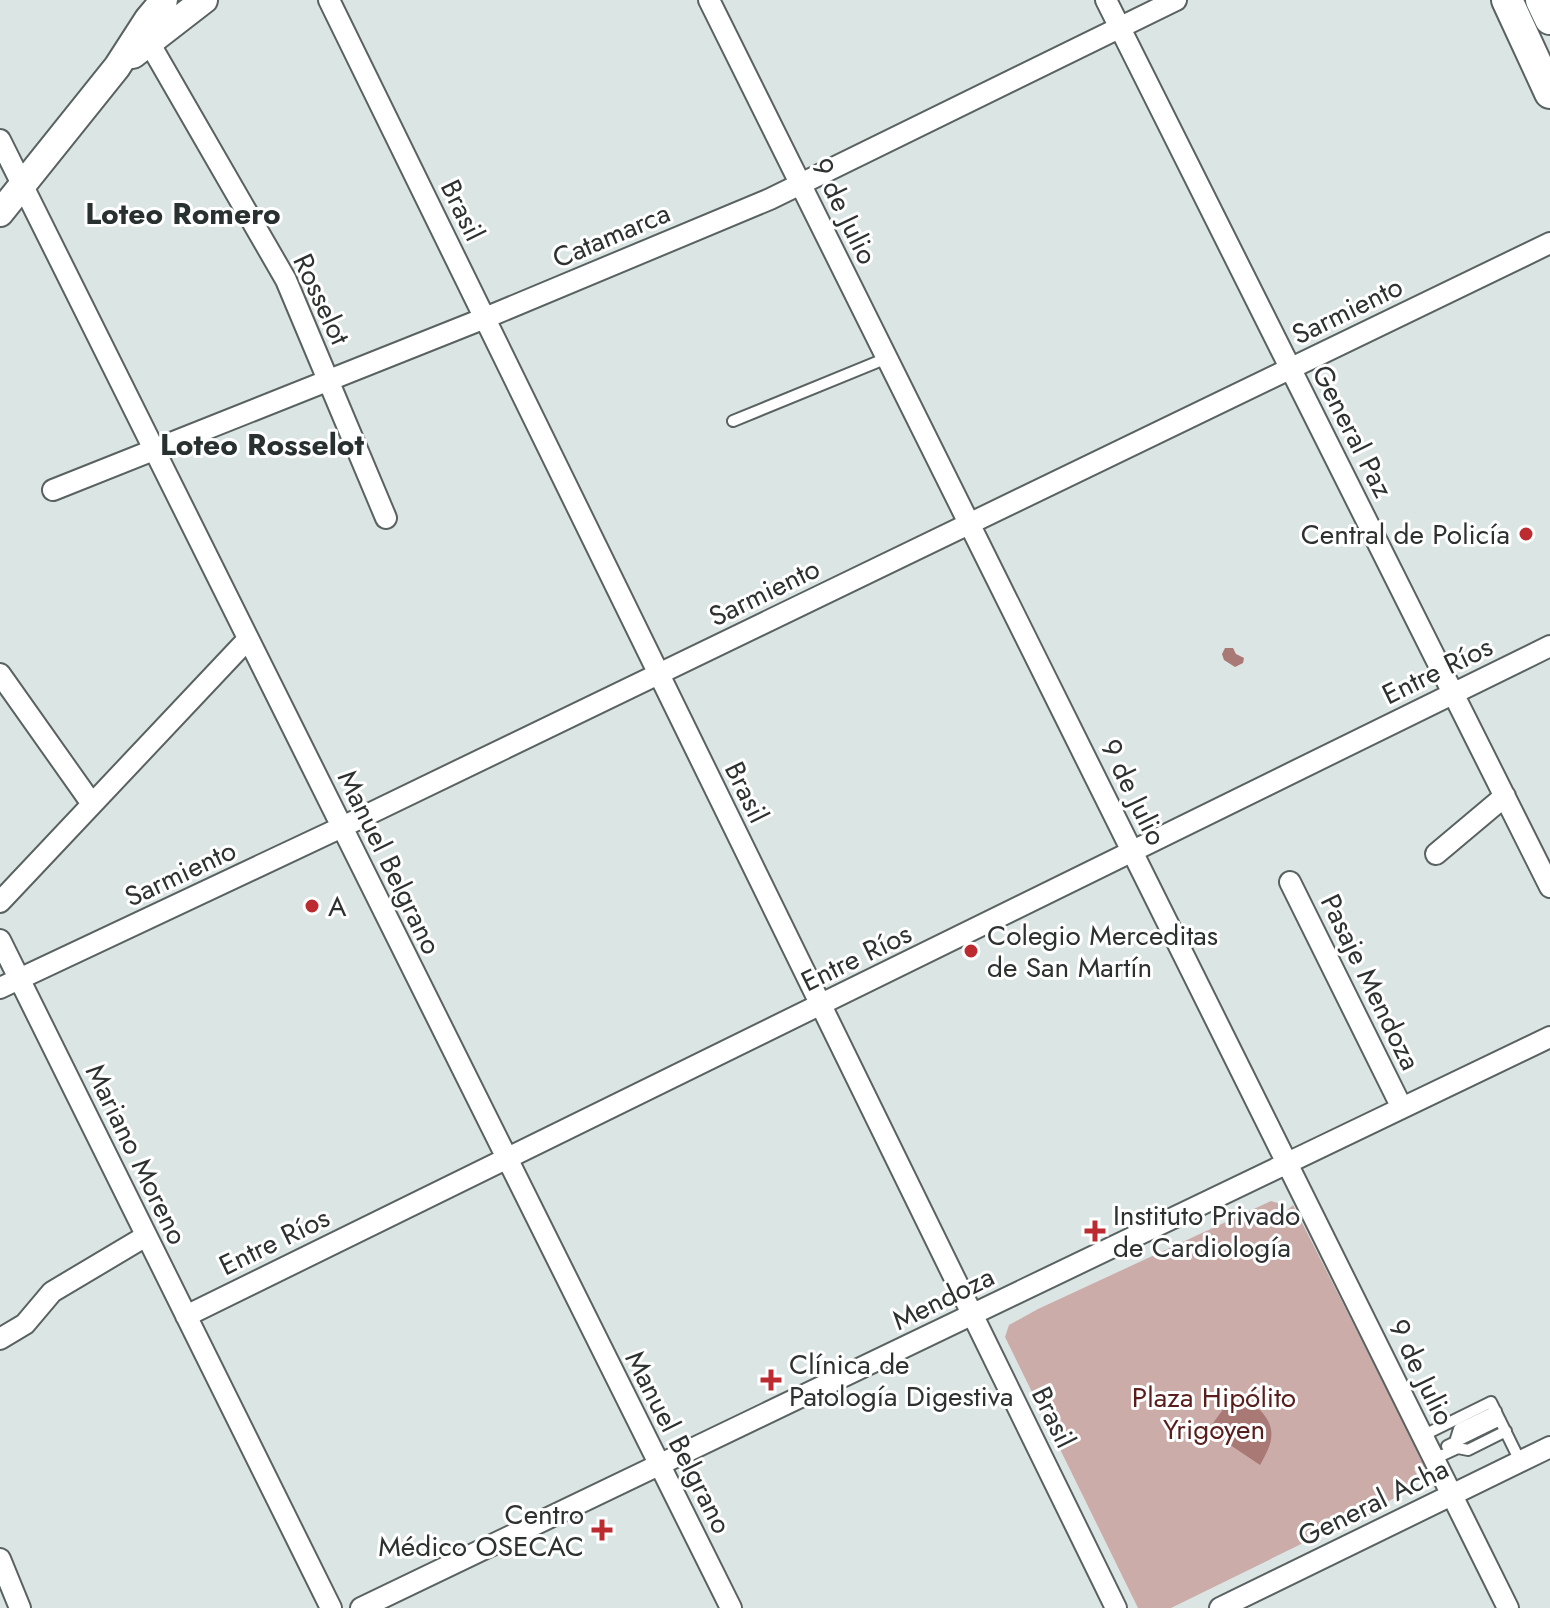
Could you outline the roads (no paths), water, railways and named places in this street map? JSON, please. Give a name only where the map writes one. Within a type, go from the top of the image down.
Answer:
[{"type":"main road","points":[[1507,0],[1550,93]]},
{"type":"main road","points":[[1541,0],[1550,19]]},
{"type":"street","points":[[0,213],[145,36],[164,0]]},
{"type":"street","points":[[145,36],[204,0]]},
{"type":"street","name":"Brasil","points":[[329,0],[1116,1608]]},
{"type":"street","name":"9 de Julio","points":[[709,0],[1508,1608]]},
{"type":"street","name":"General Paz","points":[[1106,0],[1550,887]]},
{"type":"street","name":"Catamarca","points":[[53,490],[485,318],[801,184],[1176,0]]},
{"type":"street","name":"Rosselot","points":[[145,36],[286,280],[386,518]]},
{"type":"street","name":"Manuel Belgrano","points":[[0,140],[731,1608]]},
{"type":"street","name":"Sarmiento","points":[[0,988],[342,827],[1550,243]]},
{"type":"street","points":[[0,902],[248,639]]},
{"type":"street","name":"Entre Ríos","points":[[186,1316],[1550,646]]},
{"type":"street","points":[[0,674],[92,804]]},
{"type":"street","points":[[1436,854],[1505,796]]},
{"type":"street","name":"Pasaje Mendoza","points":[[1290,882],[1402,1108]]},
{"type":"street","name":"Mariano Moreno","points":[[0,940],[331,1608]]},
{"type":"street","name":"Mendoza","points":[[361,1608],[1550,1037]]},
{"type":"street","points":[[0,1339],[25,1324],[52,1292],[146,1236]]},
{"type":"street","name":"General Acha","points":[[1220,1608],[1550,1447]]},
{"type":"street","points":[[0,1559],[20,1608]]},
{"type":"lane","points":[[733,421],[887,358]]},
{"type":"lane","points":[[1429,1450],[1491,1402],[1520,1461]]},
{"type":"lane","points":[[1429,1450],[1455,1442],[1498,1416]]},
{"type":"lane","points":[[1429,1450],[1468,1450],[1506,1431]]},
{"type":"place","name":"Central de Policía","points":[[1526,534]]},
{"type":"place","name":"A","points":[[312,906]]},
{"type":"place","name":"Colegio Merceditas de San Martín","points":[[971,951]]},
{"type":"place","name":"Instituto Privado de Cardiología","points":[[1095,1231]]},
{"type":"place","name":"Clínica de Patología Digestiva","points":[[771,1380]]},
{"type":"place","name":"Centro Médico OSECAC","points":[[602,1530]]},
{"type":"district","name":"Loteo Romero","points":[[183,214]]},
{"type":"district","name":"Loteo Rosselot","points":[[262,445]]},
{"type":"park label","name":"Plaza Hipólito Yrigoyen","points":[[1214,1413]]}]
